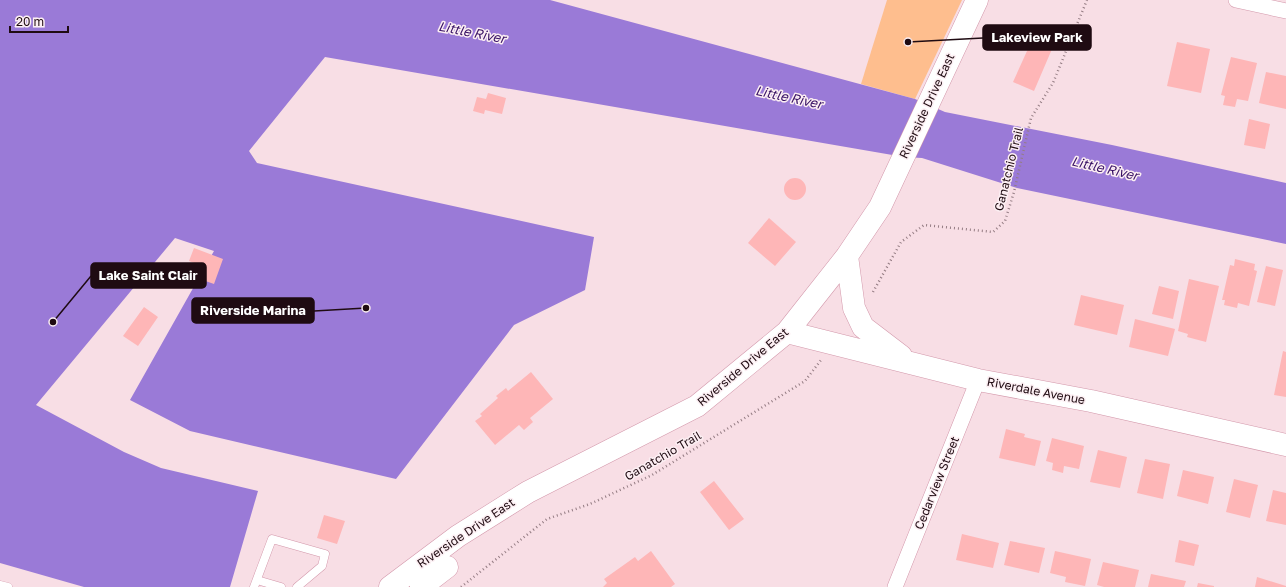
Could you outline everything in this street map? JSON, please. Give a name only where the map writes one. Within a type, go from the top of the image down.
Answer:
[{"type":"main road","name":"Riverside Drive East","points":[[390,587],[458,536],[528,492],[697,406],[787,332],[847,256],[880,207],[977,0]]},
{"type":"main road","points":[[847,256],[854,308],[863,327],[907,361]]},
{"type":"main road","name":"Riverdale Avenue","points":[[787,332],[978,380],[1091,401],[1286,445]]},
{"type":"main road","points":[[420,587],[447,567]]},
{"type":"street","points":[[1236,0],[1286,11]]},
{"type":"street","name":"Cedarview Street","points":[[895,587],[978,380]]},
{"type":"lane","points":[[281,587],[255,583],[272,539],[325,554],[322,566],[297,587]]},
{"type":"lane","points":[[0,585],[8,587]]},
{"type":"path","name":"Ganatchio Trail","points":[[871,295],[901,242],[924,225],[993,232],[1005,221],[1014,192],[1031,118],[1053,83],[1087,0]]},
{"type":"path","name":"Ganatchio Trail","points":[[461,587],[547,519],[590,504],[652,475],[805,381],[818,365]]},
{"type":"shaded area","points":[[887,0],[962,0],[915,99],[861,84]]},
{"type":"water","name":"Little River","points":[[0,0],[550,0],[915,99],[945,112],[1112,145],[1286,183],[1286,244],[1017,188],[922,158],[904,157],[325,57],[249,151],[257,163],[594,237],[585,290],[514,325],[396,479],[190,431],[130,400],[214,251],[175,238],[36,405],[124,452],[161,468],[258,491],[230,587],[84,587],[0,563]]},
{"type":"building","points":[[1032,40],[1052,49],[1034,91],[1013,82]]},
{"type":"building","points":[[1177,42],[1210,49],[1201,93],[1167,86]]},
{"type":"building","points":[[1231,57],[1257,63],[1248,101],[1237,99],[1235,107],[1223,105],[1225,96],[1221,95]]},
{"type":"building","points":[[1266,72],[1286,76],[1286,109],[1259,103]]},
{"type":"building","points":[[488,93],[506,98],[502,114],[485,110],[484,114],[473,111],[477,97],[486,99]]},
{"type":"building","points":[[1249,119],[1270,124],[1265,149],[1244,145]]},
{"type":"building","points":[[795,178],[803,181],[806,189],[803,197],[795,200],[787,197],[784,189],[787,181]]},
{"type":"building","points":[[769,218],[796,242],[775,266],[748,243]]},
{"type":"building","points":[[194,248],[223,259],[214,284],[197,278],[202,266],[189,261]]},
{"type":"building","points":[[1235,259],[1255,264],[1254,270],[1257,271],[1249,306],[1238,303],[1237,308],[1224,305],[1225,300],[1222,300],[1230,265],[1234,266]]},
{"type":"building","points":[[1266,266],[1283,270],[1275,306],[1257,302]]},
{"type":"building","points":[[1189,279],[1219,286],[1206,342],[1187,337],[1188,334],[1178,331]]},
{"type":"building","points":[[1159,286],[1179,291],[1173,319],[1152,314]]},
{"type":"building","points":[[1081,295],[1124,305],[1117,335],[1074,325]]},
{"type":"building","points":[[144,307],[158,317],[138,346],[123,336]]},
{"type":"building","points":[[1135,319],[1175,329],[1168,356],[1129,347]]},
{"type":"building","points":[[1283,351],[1286,352],[1286,397],[1274,395]]},
{"type":"building","points":[[531,372],[553,399],[530,418],[533,422],[524,430],[519,425],[495,445],[475,421],[482,416],[480,414],[498,398],[496,396],[506,388],[508,391]]},
{"type":"building","points":[[1006,429],[1025,434],[1024,437],[1041,441],[1035,466],[999,458]]},
{"type":"building","points":[[1052,438],[1084,446],[1079,469],[1064,466],[1063,473],[1052,470],[1053,463],[1046,461]]},
{"type":"building","points":[[1098,450],[1127,457],[1120,488],[1090,482]]},
{"type":"building","points":[[1145,459],[1170,464],[1163,499],[1137,493]]},
{"type":"building","points":[[1183,470],[1214,477],[1208,504],[1177,496]]},
{"type":"building","points":[[1234,479],[1258,485],[1250,518],[1226,512]]},
{"type":"building","points":[[714,481],[744,519],[729,530],[700,492]]},
{"type":"building","points":[[1273,490],[1286,493],[1286,525],[1266,521]]},
{"type":"building","points":[[324,515],[345,521],[337,544],[317,538]]},
{"type":"building","points":[[962,534],[999,543],[993,568],[956,560]]},
{"type":"building","points":[[1179,540],[1199,545],[1194,566],[1175,562]]},
{"type":"building","points":[[1010,541],[1045,548],[1039,573],[1004,565]]},
{"type":"building","points":[[651,551],[675,584],[671,587],[603,587],[607,583],[604,579],[635,557],[638,561]]},
{"type":"building","points":[[1055,551],[1091,559],[1085,586],[1065,582],[1066,577],[1050,573]]},
{"type":"building","points":[[1103,562],[1139,570],[1135,587],[1104,587],[1097,585]]},
{"type":"building","points":[[1151,574],[1186,581],[1184,587],[1148,587]]},
{"type":"building","points":[[1257,577],[1286,586],[1286,587],[1255,587]]},
{"type":"building","points":[[1198,583],[1214,586],[1214,587],[1197,587]]},
{"type":"place","name":"Lakeview Park","points":[[908,42]]},
{"type":"place","name":"Riverside Marina","points":[[366,308]]},
{"type":"place","name":"Lake Saint Clair","points":[[53,322]]}]
